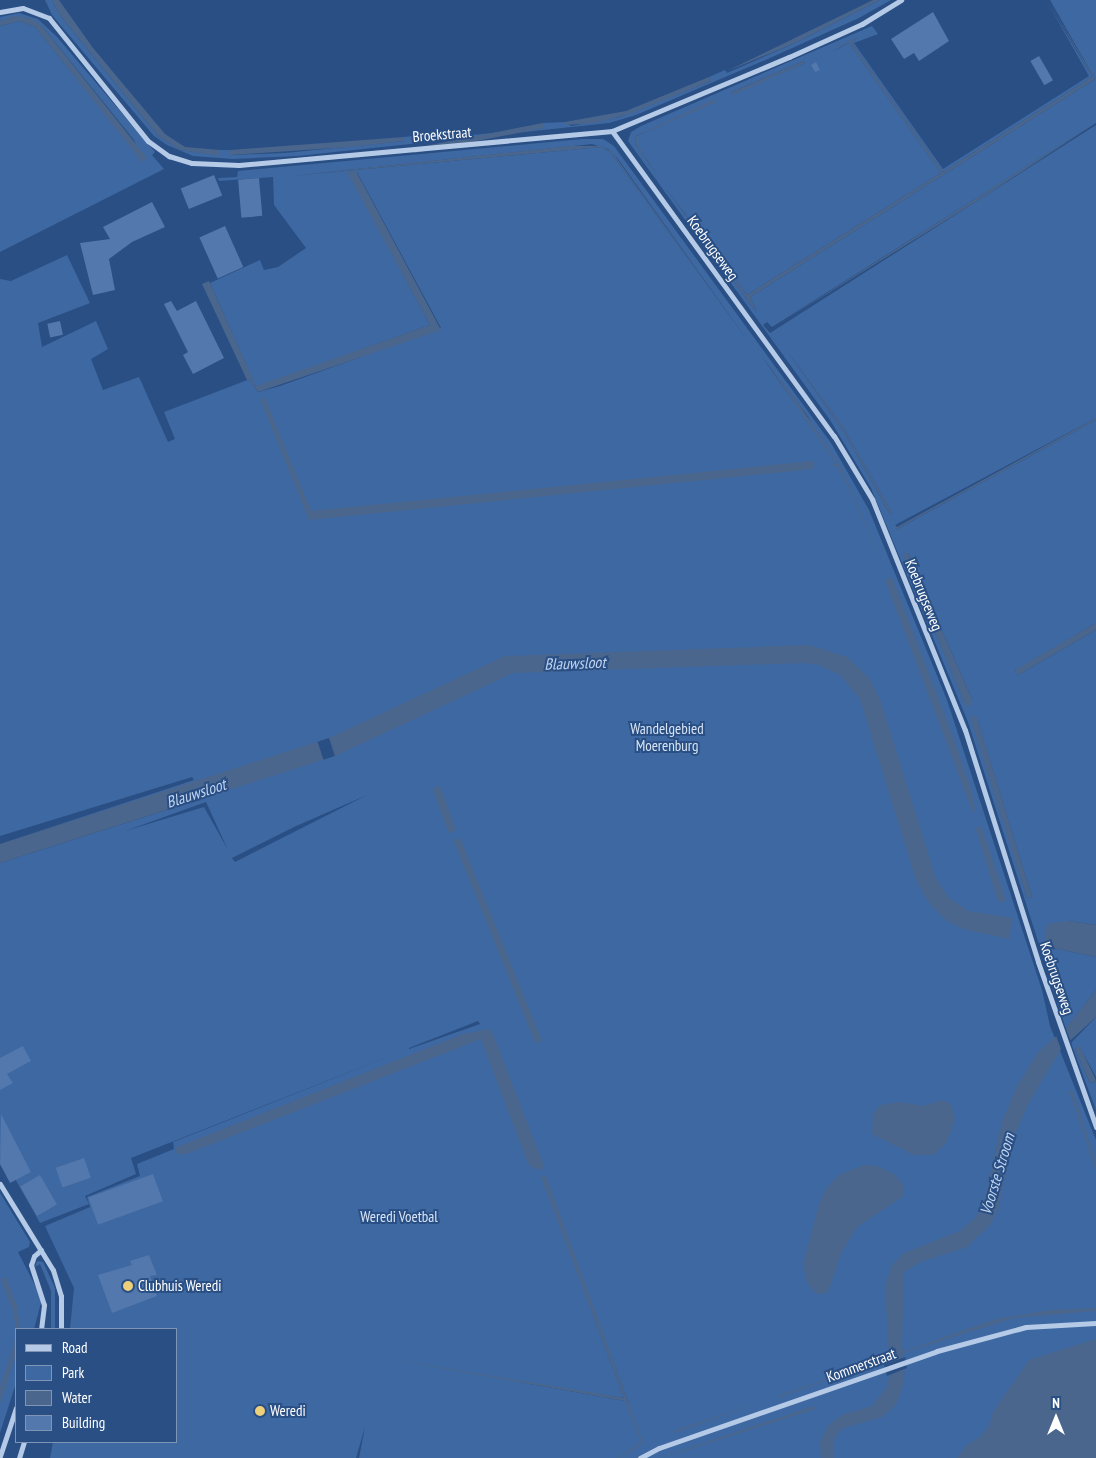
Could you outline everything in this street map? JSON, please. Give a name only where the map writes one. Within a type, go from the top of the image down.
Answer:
[{"type":"street","name":"Broekstraat","points":[[0,12],[23,8],[49,18],[148,141],[169,156],[192,163],[239,165],[612,131],[862,24],[901,0]]},
{"type":"street","name":"Koebrugseweg","points":[[612,131],[834,436],[872,499],[965,730],[1061,1029],[1096,1127]]},
{"type":"street","points":[[0,1184],[53,1270],[61,1296],[61,1328]]},
{"type":"street","points":[[41,1250],[34,1256],[31,1265],[44,1305],[42,1328]]},
{"type":"street","name":"Kommerstraat","points":[[640,1458],[659,1448],[906,1362],[1026,1327],[1096,1323]]},
{"type":"street","points":[[0,1456],[15,1411]]},
{"type":"street","points":[[19,1458],[24,1443]]},
{"type":"green space","points":[[45,0],[52,0],[59,14],[158,136],[180,150],[220,155],[220,150],[230,150],[231,155],[285,153],[404,141],[404,137],[412,136],[413,141],[543,128],[543,123],[565,122],[571,126],[619,117],[711,81],[709,77],[725,70],[727,73],[795,43],[880,0],[891,0],[859,18],[770,58],[636,115],[609,123],[297,156],[232,159],[193,156],[167,145],[154,136],[52,15]]},
{"type":"green space","points":[[1046,0],[1092,77],[943,172],[852,43],[858,37],[832,52],[849,43],[941,173],[747,295],[664,186],[757,313],[750,297],[1095,79],[1050,0],[1096,0],[1096,123],[772,327],[767,322],[763,325],[770,333],[1096,125],[1096,418],[895,525],[897,529],[1096,420],[1096,623],[1015,671],[1018,675],[1096,630],[1096,925],[1069,921],[1044,946],[1096,957],[1096,990],[1066,1029],[968,722],[871,488],[830,420],[628,141],[631,132],[641,126],[872,26],[878,34],[854,43],[943,169],[1089,76]],"holes":[[[804,61],[805,63],[733,94],[732,92]],[[715,100],[637,136],[636,144],[657,174],[635,144],[636,136]],[[787,351],[843,427],[892,513],[890,514],[844,432]],[[908,553],[972,699],[966,706],[904,555]],[[976,716],[1032,897],[1027,898],[1006,828]]]},
{"type":"green space","points":[[19,13],[38,19],[57,37],[155,152],[152,155],[164,169],[0,252],[0,26],[20,21],[35,27],[143,162],[134,140],[42,26],[22,17],[0,21],[0,17]]},
{"type":"green space","name":"Wandelgebied Moerenburg","points":[[582,139],[603,139],[614,146],[831,443],[869,510],[947,700],[1042,990],[1050,1026],[1096,1140],[1096,1458],[359,1458],[365,1427],[356,1458],[50,1458],[53,1443],[178,1443],[178,1328],[70,1328],[74,1288],[45,1226],[90,1207],[87,1197],[140,1176],[137,1164],[174,1149],[173,1142],[403,1051],[131,1158],[136,1174],[85,1196],[89,1204],[40,1223],[0,1152],[0,863],[204,798],[195,782],[0,844],[194,780],[192,777],[0,836],[0,279],[11,281],[67,255],[90,303],[38,323],[42,347],[96,321],[108,349],[91,359],[103,390],[139,377],[168,442],[175,439],[164,412],[250,379],[258,392],[280,386],[441,328],[357,172],[348,172],[430,325],[256,387],[210,283],[260,260],[264,270],[278,267],[306,248],[274,205],[273,177],[219,181],[218,178],[237,177],[238,171]],"holes":[[[592,144],[608,149],[618,159],[748,341],[611,153],[601,147],[291,176]],[[762,357],[812,422],[794,402]],[[367,795],[235,862],[232,858],[294,827]],[[206,802],[228,850],[204,807],[125,831]],[[478,1021],[480,1024],[409,1049]],[[542,1177],[544,1177],[629,1404],[625,1401],[519,1382],[624,1398]]]},
{"type":"green space","points":[[1096,1017],[1096,1077],[1079,1046],[1075,1050],[1090,1083],[1096,1082],[1096,1110],[1071,1043]]},
{"type":"green space","points":[[0,1193],[30,1242],[29,1247],[18,1252],[42,1299],[34,1328],[15,1328],[15,1386],[0,1433]]},
{"type":"green space","points":[[37,1261],[43,1262],[55,1288],[55,1328],[51,1328],[51,1291],[40,1264],[35,1267]]},
{"type":"water","points":[[52,0],[59,0],[93,48],[165,134],[185,147],[220,150],[220,156],[180,150],[158,136],[59,14]]},
{"type":"water","points":[[873,0],[880,0],[795,43],[725,72]]},
{"type":"water","points":[[1048,0],[1095,79],[750,297],[757,313],[664,186],[747,295],[941,173],[849,43],[831,50],[858,37],[852,43],[943,172],[1092,77]]},
{"type":"water","points":[[13,16],[31,18],[42,26],[147,158],[142,162],[35,27],[20,21],[0,26],[0,21]]},
{"type":"water","points":[[804,61],[805,63],[733,95],[732,92]]},
{"type":"water","points":[[709,77],[711,81],[629,114],[595,123],[565,125],[565,122],[626,111]]},
{"type":"water","points":[[715,99],[716,102],[637,136],[637,144],[656,175],[635,144],[636,136]]},
{"type":"water","points":[[543,123],[544,128],[414,153],[413,148]]},
{"type":"water","points":[[1096,123],[980,199],[772,328],[1024,168]]},
{"type":"water","points":[[404,137],[405,141],[349,147],[230,155],[230,150]]},
{"type":"water","points":[[571,146],[601,146],[612,152],[748,341],[611,153],[601,147],[291,176]]},
{"type":"water","points":[[356,171],[441,330],[258,392],[250,379],[247,380],[202,284],[209,281],[256,386],[430,325],[347,172]]},
{"type":"water","points":[[787,351],[843,427],[892,513],[890,514],[844,432]]},
{"type":"water","points":[[762,356],[798,403],[842,469],[884,566],[844,478],[837,466],[831,466],[836,463]]},
{"type":"water","points":[[265,398],[311,511],[813,461],[813,469],[309,520],[260,399]]},
{"type":"water","points":[[1096,418],[1096,420],[895,530],[895,525],[897,527]]},
{"type":"water","points":[[908,553],[972,699],[972,704],[966,707],[903,554]]},
{"type":"water","points":[[892,577],[954,739],[973,796],[975,809],[973,813],[885,580]]},
{"type":"water","points":[[1096,623],[1096,630],[1018,675],[1016,673],[1015,670]]},
{"type":"water","name":"Blauwsloot","points":[[809,645],[847,657],[870,679],[881,702],[936,879],[949,898],[968,911],[1012,918],[1009,939],[963,929],[947,921],[929,903],[916,880],[860,699],[840,675],[820,665],[804,663],[513,673],[335,756],[0,863],[0,844],[329,738],[505,656]]},
{"type":"water","points":[[976,715],[1032,897],[1027,898],[970,717]]},
{"type":"water","points":[[440,786],[456,830],[449,833],[432,789]]},
{"type":"water","points":[[979,826],[982,828],[1006,901],[998,902],[976,829]]},
{"type":"water","points":[[460,838],[542,1041],[536,1044],[454,841]]},
{"type":"water","points":[[1069,921],[1096,925],[1096,957],[1044,946],[1047,924]]},
{"type":"water","name":"Voorste Stroom","points":[[1096,990],[1096,1017],[1061,1049],[1028,1104],[1013,1139],[998,1209],[991,1224],[967,1247],[920,1262],[904,1272],[902,1349],[905,1351],[996,1319],[1050,1310],[1096,1308],[1096,1311],[1014,1318],[905,1352],[902,1360],[905,1368],[902,1390],[895,1406],[882,1417],[841,1429],[833,1441],[833,1458],[821,1458],[820,1442],[828,1426],[842,1415],[872,1406],[887,1387],[890,1374],[885,1286],[892,1265],[904,1253],[960,1231],[976,1217],[985,1198],[1002,1122],[1017,1086],[1039,1051],[1066,1028]]},
{"type":"water","points":[[491,1029],[544,1166],[541,1170],[532,1168],[527,1161],[481,1039],[186,1154],[177,1154],[175,1148],[463,1034]]},
{"type":"water","points":[[1079,1045],[1096,1082],[1090,1083],[1075,1050]]},
{"type":"water","points":[[1072,1090],[1096,1163],[1096,1170],[1069,1091]]},
{"type":"water","points":[[942,1100],[951,1104],[955,1120],[946,1143],[933,1155],[914,1155],[872,1134],[873,1114],[880,1105],[900,1102],[923,1106]]},
{"type":"water","points":[[865,1165],[877,1166],[894,1174],[904,1186],[904,1196],[857,1227],[841,1253],[829,1289],[825,1294],[816,1294],[807,1282],[803,1264],[819,1204],[825,1190],[840,1174]]},
{"type":"water","points":[[546,1176],[643,1443],[620,1458],[618,1458],[641,1442],[625,1401],[373,1356],[624,1398],[541,1177]]},
{"type":"water","points":[[6,1277],[17,1306],[20,1328],[16,1328],[13,1311],[1,1279]]},
{"type":"water","points":[[15,1338],[15,1357],[0,1404],[0,1388]]},
{"type":"water","points":[[1096,1339],[1096,1458],[957,1458],[967,1445],[980,1437],[989,1426],[993,1412],[1029,1360]]},
{"type":"water","points":[[860,1368],[780,1397],[779,1395],[780,1395]]},
{"type":"water","points":[[762,1401],[675,1433],[674,1431],[733,1411]]},
{"type":"water","points":[[814,1406],[815,1409],[662,1458],[686,1449]]},
{"type":"pier","points":[[329,738],[335,756],[323,760],[318,742]]},
{"type":"pier","points":[[1065,1026],[1072,1045],[1062,1052],[1055,1033]]},
{"type":"pier","points":[[905,1357],[907,1368],[887,1376],[884,1365]]},
{"type":"building","points":[[933,12],[949,41],[919,61],[914,53],[904,59],[891,39]]},
{"type":"building","points":[[1039,56],[1053,80],[1044,85],[1030,61]]},
{"type":"building","points":[[816,62],[820,70],[815,72],[811,65]]},
{"type":"building","points":[[214,175],[222,195],[189,209],[181,188]]},
{"type":"building","points":[[259,178],[262,216],[241,218],[238,180]]},
{"type":"building","points":[[152,202],[165,227],[132,242],[109,259],[115,290],[93,295],[80,243],[110,239],[103,227]]},
{"type":"building","points":[[225,226],[243,267],[218,278],[199,237]]},
{"type":"building","points":[[171,301],[177,311],[196,301],[224,358],[193,374],[183,355],[188,352],[164,304]]},
{"type":"building","points":[[60,321],[63,335],[50,337],[47,324]]},
{"type":"building","points":[[23,1046],[31,1061],[7,1074],[13,1083],[0,1090],[0,1058]]},
{"type":"building","points":[[1,1114],[31,1172],[10,1183],[0,1164]]},
{"type":"building","points":[[84,1158],[91,1178],[62,1188],[56,1168]]},
{"type":"building","points":[[153,1174],[163,1201],[98,1225],[88,1198]]},
{"type":"building","points":[[40,1175],[57,1204],[37,1216],[20,1186]]},
{"type":"building","name":"Clubhuis Weredi","points":[[149,1255],[157,1275],[150,1276],[157,1296],[112,1313],[98,1275],[132,1265],[130,1261]]},
{"type":"place","name":"Clubhuis Weredi","points":[[128,1286]]},
{"type":"place","name":"Weredi","points":[[260,1411]]},
{"type":"park label","name":"Weredi Voetbal","points":[[399,1217]]}]
